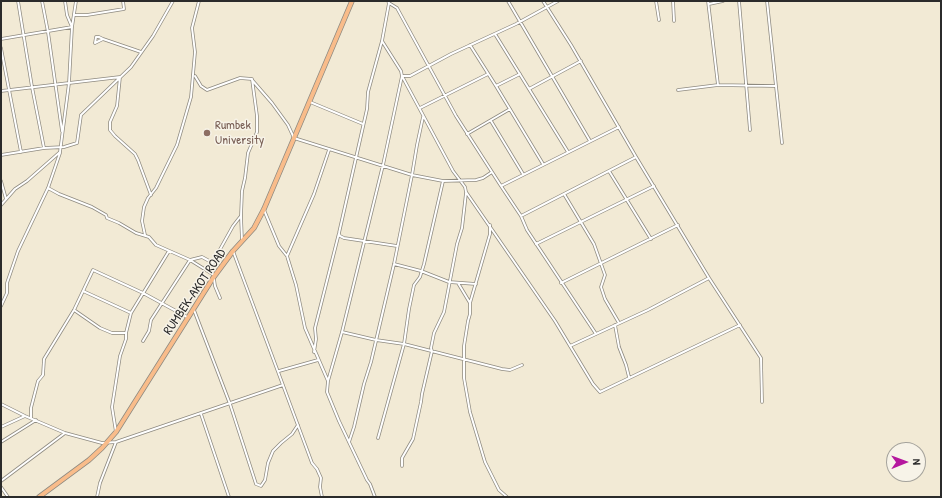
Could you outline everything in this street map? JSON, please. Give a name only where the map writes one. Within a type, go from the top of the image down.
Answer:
[{"type":"main road","name":"RUMBEK-AKOT ROAD","points":[[39,497],[89,460],[116,432],[214,276],[233,251],[254,228],[264,209],[352,1]]},
{"type":"street","points":[[18,1],[44,148]]},
{"type":"street","points":[[42,1],[48,32],[62,134]]},
{"type":"street","points":[[65,1],[67,15],[72,27]]},
{"type":"street","points":[[1,306],[7,292],[7,283],[18,251],[48,188],[60,152],[69,83],[72,27],[76,1]]},
{"type":"street","points":[[74,15],[87,15],[124,9],[123,1]]},
{"type":"street","points":[[1,156],[44,148],[64,147],[77,143],[81,115],[131,67],[142,52],[173,1]]},
{"type":"street","points":[[145,235],[142,221],[144,207],[148,198],[156,188],[177,145],[191,97],[194,75],[195,46],[192,28],[199,1]]},
{"type":"street","points":[[508,1],[590,142]]},
{"type":"street","points":[[543,1],[581,61],[636,157],[709,278],[761,358],[762,402]]},
{"type":"street","points":[[402,76],[410,76],[434,62],[496,34],[548,8],[558,1]]},
{"type":"street","points":[[656,1],[659,20]]},
{"type":"street","points":[[673,1],[674,21]]},
{"type":"street","points":[[718,85],[708,2],[723,1]]},
{"type":"street","points":[[739,1],[750,130]]},
{"type":"street","points":[[767,1],[782,143]]},
{"type":"street","points":[[314,352],[316,339],[315,328],[339,233],[367,109],[368,92],[382,41],[389,2],[397,8],[467,134],[521,216],[527,230],[561,283],[596,334]]},
{"type":"street","points":[[1,39],[72,27]]},
{"type":"street","points":[[496,34],[568,152]]},
{"type":"street","points":[[103,40],[142,52]]},
{"type":"street","points":[[382,41],[401,71],[402,76],[453,171],[465,187],[466,192],[490,224],[555,321],[593,384],[600,392],[629,377],[691,350],[740,325]]},
{"type":"street","points":[[470,45],[543,164]]},
{"type":"street","points":[[1,48],[21,152]]},
{"type":"street","points":[[530,89],[581,61]]},
{"type":"street","points":[[420,108],[488,74]]},
{"type":"street","points":[[496,86],[520,74]]},
{"type":"street","points":[[194,75],[201,86],[207,90],[240,78],[252,79],[272,103],[288,126],[294,138],[329,150],[383,165],[412,175],[443,181],[460,181],[483,178],[492,172]]},
{"type":"street","points":[[375,497],[327,392],[328,381],[342,332],[383,165],[402,76]]},
{"type":"street","points":[[1,91],[120,77]]},
{"type":"street","points":[[120,77],[117,106],[110,122],[110,130],[138,160],[151,195]]},
{"type":"street","points":[[242,242],[242,191],[248,153],[257,132],[257,116],[252,80]]},
{"type":"street","points":[[678,90],[718,85],[776,86]]},
{"type":"street","points":[[309,102],[363,124]]},
{"type":"street","points":[[467,134],[510,109]]},
{"type":"street","points":[[349,442],[371,362],[394,264],[412,175],[416,144],[424,116]]},
{"type":"street","points":[[490,121],[523,174]]},
{"type":"street","points":[[501,186],[619,127]]},
{"type":"street","points":[[287,256],[314,194],[329,150]]},
{"type":"street","points":[[1,205],[15,189],[27,181],[60,152]]},
{"type":"street","points":[[521,216],[636,157]]},
{"type":"street","points":[[609,171],[651,239]]},
{"type":"street","points":[[1,181],[6,199]]},
{"type":"street","points":[[378,438],[404,344],[414,285],[420,277],[424,264],[443,181]]},
{"type":"street","points":[[536,244],[654,186]]},
{"type":"street","points":[[48,188],[92,207],[106,215],[109,220],[119,223],[136,233],[150,237],[156,245],[190,260],[208,271],[214,276],[215,286],[220,298]]},
{"type":"street","points":[[402,466],[402,458],[412,439],[432,351],[431,348],[434,333],[444,312],[457,244],[462,228],[466,192]]},
{"type":"street","points":[[564,194],[594,244],[605,275],[601,287],[605,299],[619,323]]},
{"type":"street","points":[[264,209],[279,246],[287,256],[296,285],[305,328],[314,352],[328,381]]},
{"type":"street","points":[[208,271],[233,226],[241,216]]},
{"type":"street","points":[[490,224],[490,234],[470,302],[470,314],[464,346],[464,378],[470,412],[485,462],[499,490],[507,497]]},
{"type":"street","points":[[561,283],[678,225]]},
{"type":"street","points":[[339,233],[340,236],[344,238],[397,246]]},
{"type":"street","points":[[116,432],[112,407],[120,356],[126,339],[131,313],[169,251]]},
{"type":"street","points":[[233,251],[312,463],[317,469],[321,478],[320,487],[322,497]]},
{"type":"street","points":[[144,341],[149,331],[151,320],[190,260],[202,257],[213,263]]},
{"type":"street","points":[[394,264],[421,271],[449,282],[476,284]]},
{"type":"street","points":[[32,418],[31,408],[38,381],[43,375],[44,360],[74,310],[93,270],[163,303],[188,318]]},
{"type":"street","points":[[570,346],[648,310],[709,278]]},
{"type":"street","points":[[457,282],[470,302]]},
{"type":"street","points":[[84,291],[131,313]]},
{"type":"street","points":[[194,309],[230,404],[256,484],[261,486],[265,480],[268,463],[273,451],[292,434],[298,425]]},
{"type":"street","points":[[74,310],[100,328],[112,333],[126,333]]},
{"type":"street","points":[[615,325],[619,347],[629,377]]},
{"type":"street","points":[[342,332],[376,340],[404,344],[502,369],[510,370],[522,365]]},
{"type":"street","points":[[278,371],[318,360]]},
{"type":"street","points":[[1,404],[65,432],[102,443],[116,442],[283,385]]},
{"type":"street","points":[[201,414],[229,497]]},
{"type":"street","points":[[1,427],[26,416]]},
{"type":"street","points":[[1,442],[36,420]]},
{"type":"street","points":[[1,481],[65,432]]},
{"type":"street","points":[[97,497],[100,483],[116,442]]},
{"type":"street","points":[[1,487],[8,497]]},
{"type":"place","name":"Rumbek University","points":[[207,133]]}]
